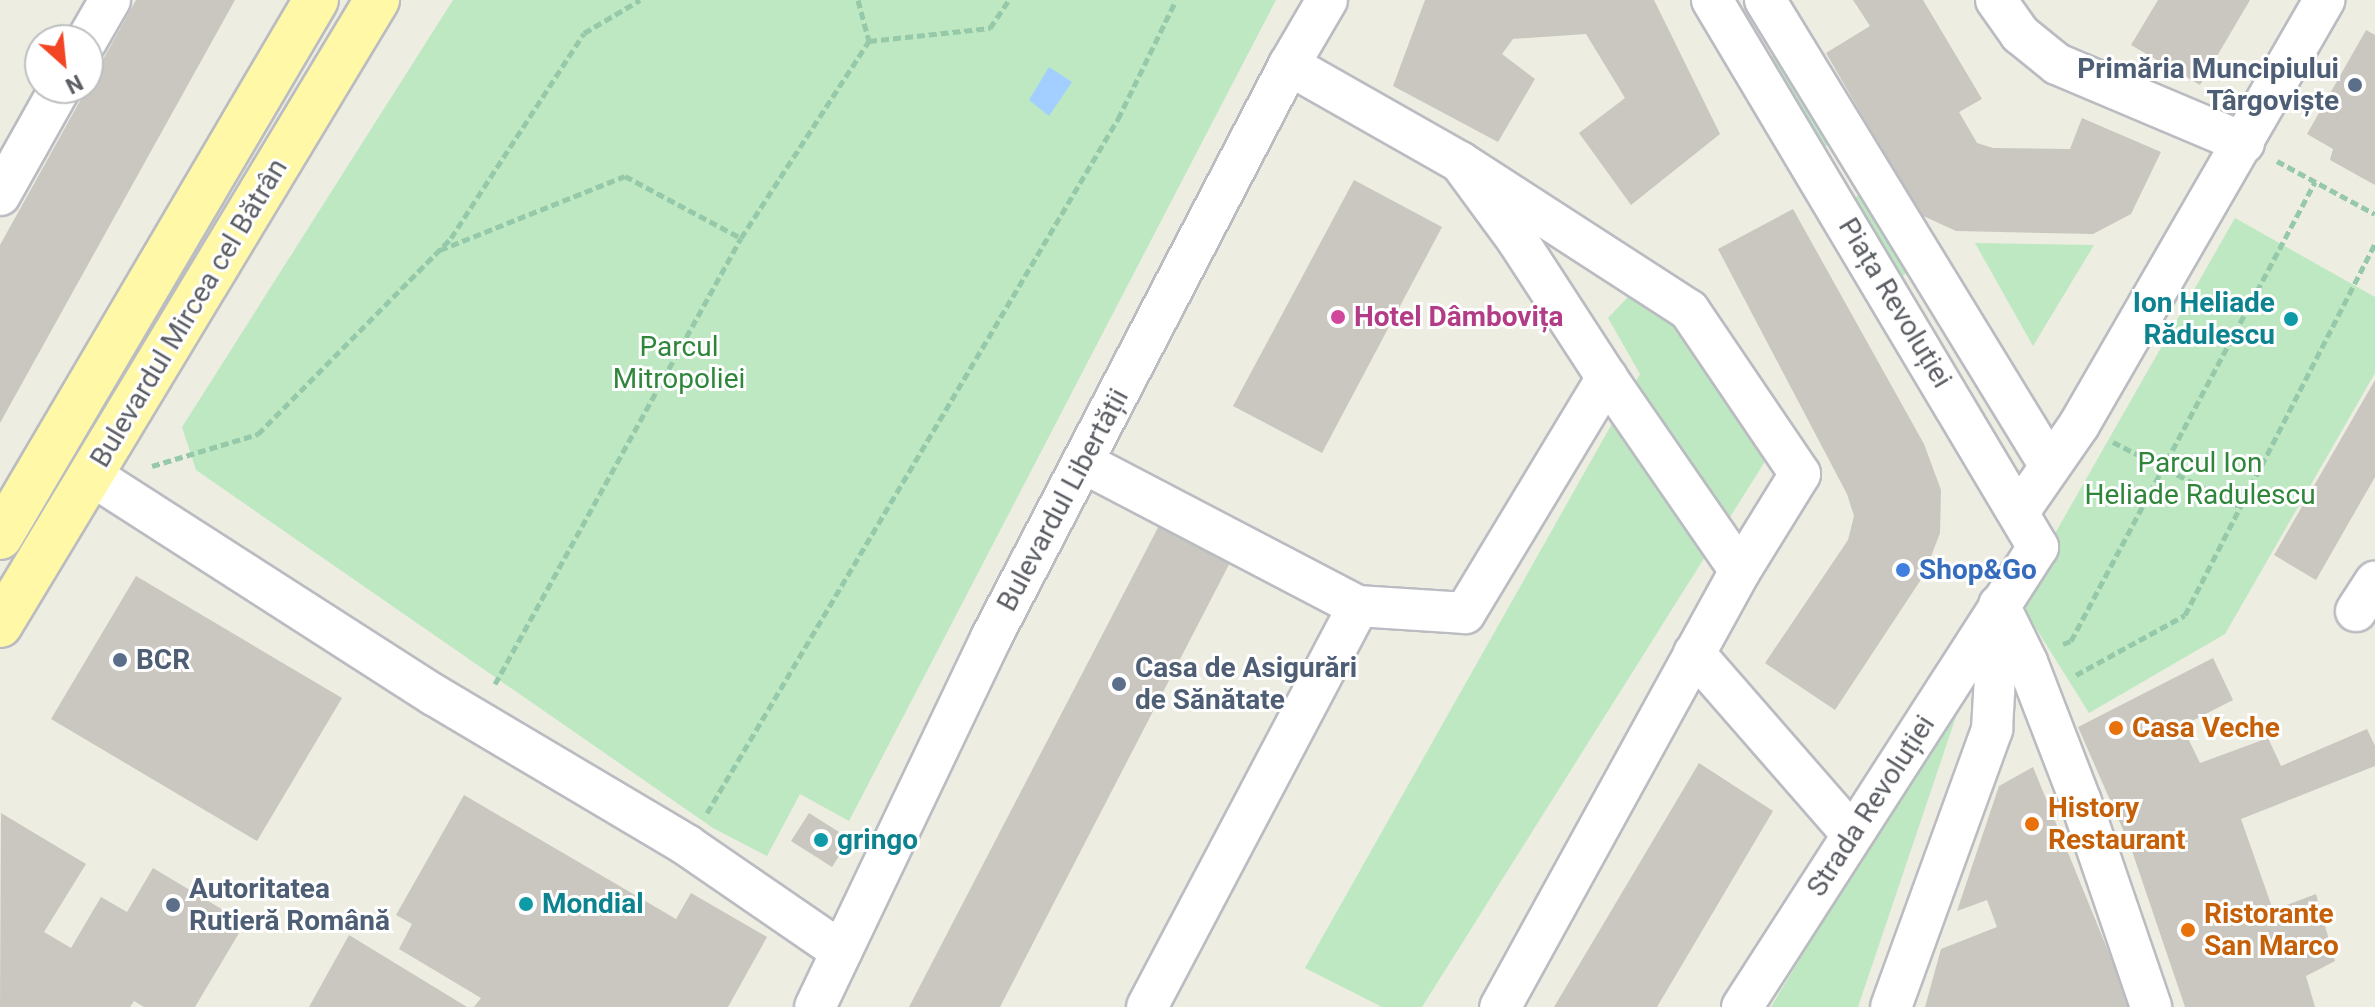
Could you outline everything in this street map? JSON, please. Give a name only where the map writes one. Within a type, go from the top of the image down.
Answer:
[{"type":"main road","name":"Bulevardul Mircea cel Bătrân","points":[[0,537],[316,0]]},
{"type":"main road","name":"Bulevardul Mircea cel Bătrân","points":[[0,625],[377,0]]},
{"type":"street","points":[[96,24],[110,0]]},
{"type":"street","name":"Bulevardul Libertății","points":[[815,1007],[991,638],[1289,65],[1327,0]]},
{"type":"street","name":"Piața Revoluției","points":[[1712,0],[2020,510],[2038,547],[1999,605]]},
{"type":"street","points":[[1765,0],[2050,466]]},
{"type":"street","points":[[1996,0],[2020,34],[2057,64],[2244,143]]},
{"type":"street","points":[[2020,510],[2079,425],[2211,201],[2324,0]]},
{"type":"street","points":[[1289,65],[1460,162],[1689,310],[1800,474],[1740,571],[1500,1007]]},
{"type":"street","points":[[0,195],[51,104]]},
{"type":"street","points":[[1460,162],[1518,241],[1607,378],[1740,571]]},
{"type":"street","points":[[1084,463],[1358,606],[1465,613],[1607,378]]},
{"type":"street","points":[[91,475],[475,720],[688,846],[841,951]]},
{"type":"street","points":[[1999,605],[2033,679],[2081,802],[2151,1007]]},
{"type":"street","points":[[1891,1007],[1992,729],[1999,605]]},
{"type":"street","name":"Strada Revoluției","points":[[1742,1007],[1999,605]]},
{"type":"street","points":[[1147,1007],[1358,606]]},
{"type":"street","points":[[1694,653],[1852,834]]},
{"type":"path","points":[[144,468],[258,434],[451,238],[584,33],[640,0]]},
{"type":"path","points":[[475,720],[741,238],[869,41],[858,0]]},
{"type":"path","points":[[869,41],[990,28],[1009,0]]},
{"type":"path","points":[[688,846],[1118,119],[1176,0]]},
{"type":"path","points":[[2244,143],[2375,214]]},
{"type":"path","points":[[437,252],[625,176],[741,238]]},
{"type":"path","points":[[2033,679],[2071,641],[2315,182]]},
{"type":"path","points":[[2033,679],[2185,615],[2375,243]]},
{"type":"path","points":[[2079,425],[2241,507]]},
{"type":"green space","name":"Parcul Mitropoliei","points":[[453,0],[1276,0],[849,821],[800,794],[767,856],[713,828],[196,470],[182,427]]},
{"type":"green space","points":[[1782,53],[1836,140],[1819,150],[1767,58]]},
{"type":"green space","points":[[1863,192],[1913,269],[1893,282],[1853,199]]},
{"type":"green space","name":"Parcul Ion Heliade Radulescu","points":[[2235,218],[2375,297],[2375,373],[2225,634],[2089,713],[2029,617],[2021,593]]},
{"type":"green space","points":[[1975,243],[2094,245],[2033,346]]},
{"type":"green space","points":[[1631,294],[1672,319],[1769,455],[1422,1007],[1382,1007],[1305,968],[1640,374],[1608,318]]},
{"type":"green space","points":[[1969,678],[1858,1007],[1771,1007]]},
{"type":"water","points":[[1049,67],[1072,82],[1049,116],[1029,100]]},
{"type":"building","points":[[136,0],[235,0],[0,423],[0,245],[78,104],[104,104],[104,58]]},
{"type":"building","points":[[1425,0],[1654,0],[1720,134],[1631,205],[1579,133],[1625,98],[1586,34],[1513,39],[1502,54],[1535,79],[1498,142],[1393,86]]},
{"type":"building","points":[[1853,0],[1923,0],[1982,99],[1959,112],[1977,143],[1993,148],[2070,149],[2082,118],[2161,152],[2131,214],[2093,234],[1956,231],[1919,214],[1826,53],[1870,26]]},
{"type":"building","points":[[2158,0],[2250,0],[2200,85],[2131,45]]},
{"type":"building","name":"Primăria Muncipiului Târgoviște","points":[[2366,30],[2375,35],[2375,185],[2330,160],[2333,149],[2307,134]]},
{"type":"building","name":"Hotel Dâmbovița","points":[[1354,180],[1442,227],[1322,453],[1233,406]]},
{"type":"building","points":[[1793,209],[1924,444],[1941,490],[1940,533],[1924,575],[1835,710],[1765,663],[1848,540],[1854,516],[1847,494],[1718,249]]},
{"type":"building","points":[[2375,380],[2375,477],[2316,580],[2274,555]]},
{"type":"building","points":[[1165,514],[1236,551],[1000,1007],[909,1007]]},
{"type":"building","name":"BCR","points":[[136,576],[342,698],[257,841],[51,719]]},
{"type":"building","points":[[2213,658],[2233,700],[2182,726],[2200,763],[2268,738],[2281,766],[2367,729],[2375,746],[2375,766],[2241,819],[2273,910],[2316,894],[2335,961],[2306,976],[2315,1007],[2185,1007],[2131,848],[2078,727]]},
{"type":"building","points":[[1699,763],[1773,811],[1657,1007],[1554,1007]]},
{"type":"building","points":[[2033,767],[2131,1007],[1925,1007],[1941,949],[1997,927],[1987,900],[1957,911],[1999,786]]},
{"type":"building","name":"Mondial","points":[[464,795],[676,919],[691,893],[767,937],[728,1007],[474,1007],[481,998],[399,949],[412,924],[396,915]]},
{"type":"building","name":"Autoritatea Rutieră Română","points":[[1,813],[86,864],[44,932],[71,948],[101,897],[127,912],[153,868],[245,923],[195,1007],[144,1007],[134,1001],[130,1007],[0,1007]]},
{"type":"building","name":"gringo","points":[[809,813],[850,839],[832,867],[791,841]]},
{"type":"building","points":[[349,935],[467,1007],[309,1007]]},
{"type":"place","name":"Primăria Muncipiului Târgoviște","points":[[2355,85]]},
{"type":"place","name":"Hotel Dâmbovița","points":[[1338,317]]},
{"type":"place","name":"Ion Heliade Rădulescu","points":[[2291,319]]},
{"type":"place","name":"Shop&Go","points":[[1903,570]]},
{"type":"place","name":"BCR","points":[[120,660]]},
{"type":"place","name":"Casa de Asigurări de Sănătate","points":[[1119,684]]},
{"type":"place","name":"Casa Veche","points":[[2116,728]]},
{"type":"place","name":"History Restaurant","points":[[2032,824]]},
{"type":"place","name":"gringo","points":[[821,840]]},
{"type":"place","name":"Mondial","points":[[526,904]]},
{"type":"place","name":"Autoritatea Rutieră Română","points":[[173,905]]},
{"type":"place","name":"Ristorante San Marco","points":[[2188,930]]}]
